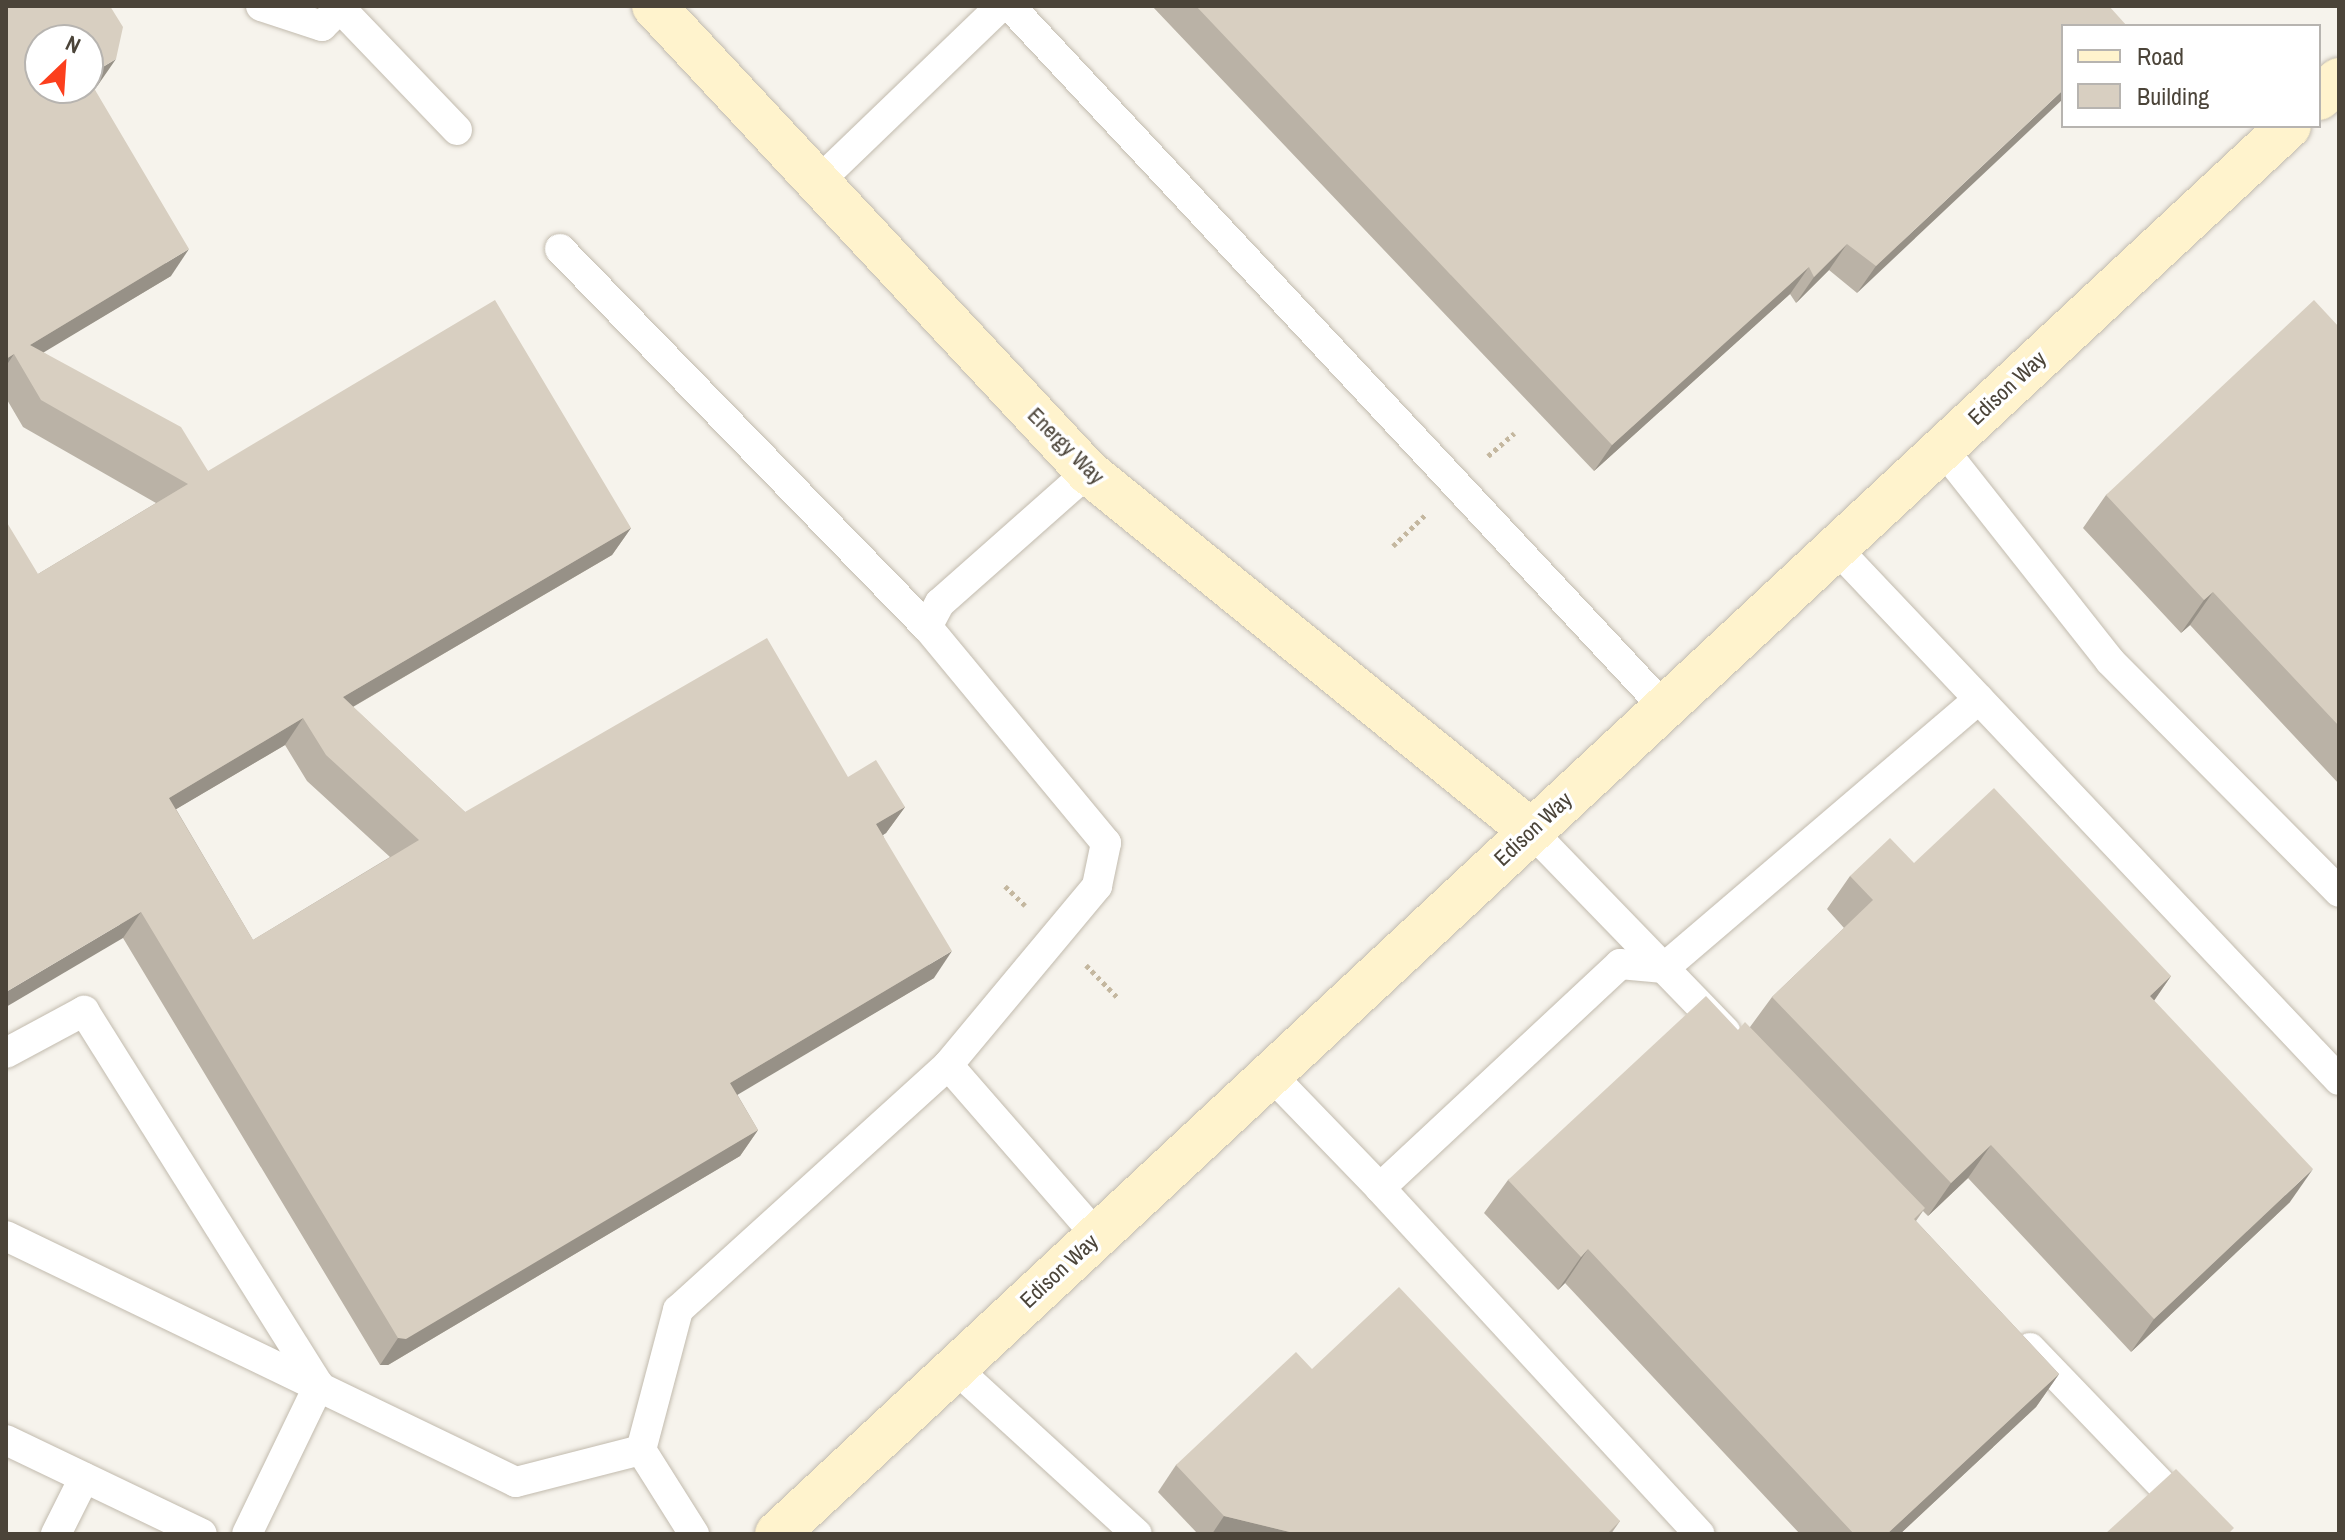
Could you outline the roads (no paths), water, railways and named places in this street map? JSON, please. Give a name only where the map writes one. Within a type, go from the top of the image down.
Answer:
[{"type":"street","name":"Energy Way","points":[[654,6],[1088,472],[1531,831]]},
{"type":"street","points":[[2321,96],[2339,80]]},
{"type":"street","name":"Edison Way","points":[[777,1534],[2287,128]]},
{"type":"lane","points":[[261,6],[322,26],[341,7],[457,130]]},
{"type":"lane","points":[[817,183],[1001,6]]},
{"type":"lane","points":[[1010,6],[1664,707]]},
{"type":"lane","points":[[560,249],[927,627],[1106,843],[1097,886],[948,1065],[678,1310],[641,1450],[694,1534]]},
{"type":"lane","points":[[1942,448],[2110,661],[2339,892]]},
{"type":"lane","points":[[927,627],[940,603],[1088,472]]},
{"type":"lane","points":[[1836,548],[2339,1080]]},
{"type":"lane","points":[[1380,1188],[1620,964],[1664,968],[1979,699]]},
{"type":"lane","points":[[1531,831],[1741,1047]]},
{"type":"lane","points":[[6,1053],[84,1011],[319,1385]]},
{"type":"lane","points":[[948,1065],[1097,1236]]},
{"type":"lane","points":[[1270,1074],[1380,1188],[1699,1534]]},
{"type":"lane","points":[[6,1236],[516,1482],[641,1450]]},
{"type":"lane","points":[[2013,1330],[2209,1534]]},
{"type":"lane","points":[[955,1368],[1137,1534]]},
{"type":"lane","points":[[247,1534],[319,1385]]},
{"type":"lane","points":[[6,1440],[202,1534]]},
{"type":"lane","points":[[56,1534],[84,1478]]}]
